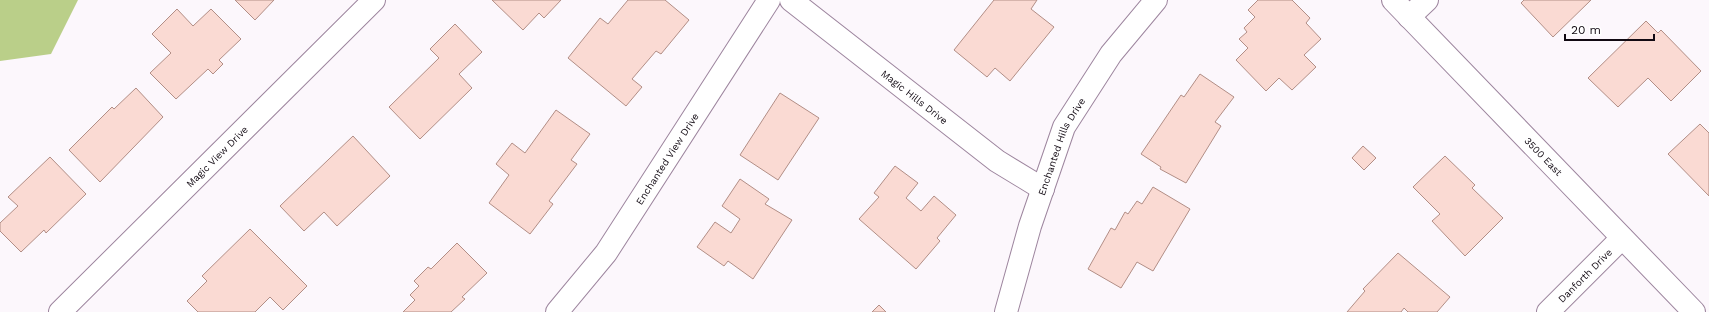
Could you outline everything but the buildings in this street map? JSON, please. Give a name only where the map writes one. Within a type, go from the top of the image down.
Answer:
[{"type":"street","name":"Magic View Drive","points":[[60,312],[374,0]]},
{"type":"street","name":"Enchanted View Drive","points":[[557,312],[606,253],[769,0]]},
{"type":"street","name":"Magic Hills Drive","points":[[790,0],[997,160],[1043,189]]},
{"type":"street","name":"Enchanted Hills Drive","points":[[1006,312],[1043,189],[1064,127],[1111,54],[1156,0]]},
{"type":"street","name":"3500 East","points":[[1393,0],[1694,312]]},
{"type":"street","points":[[1409,17],[1427,0]]},
{"type":"street","name":"Danforth Drive","points":[[1548,312],[1622,238]]},
{"type":"green space","points":[[0,0],[78,0],[51,54],[0,61]]}]
